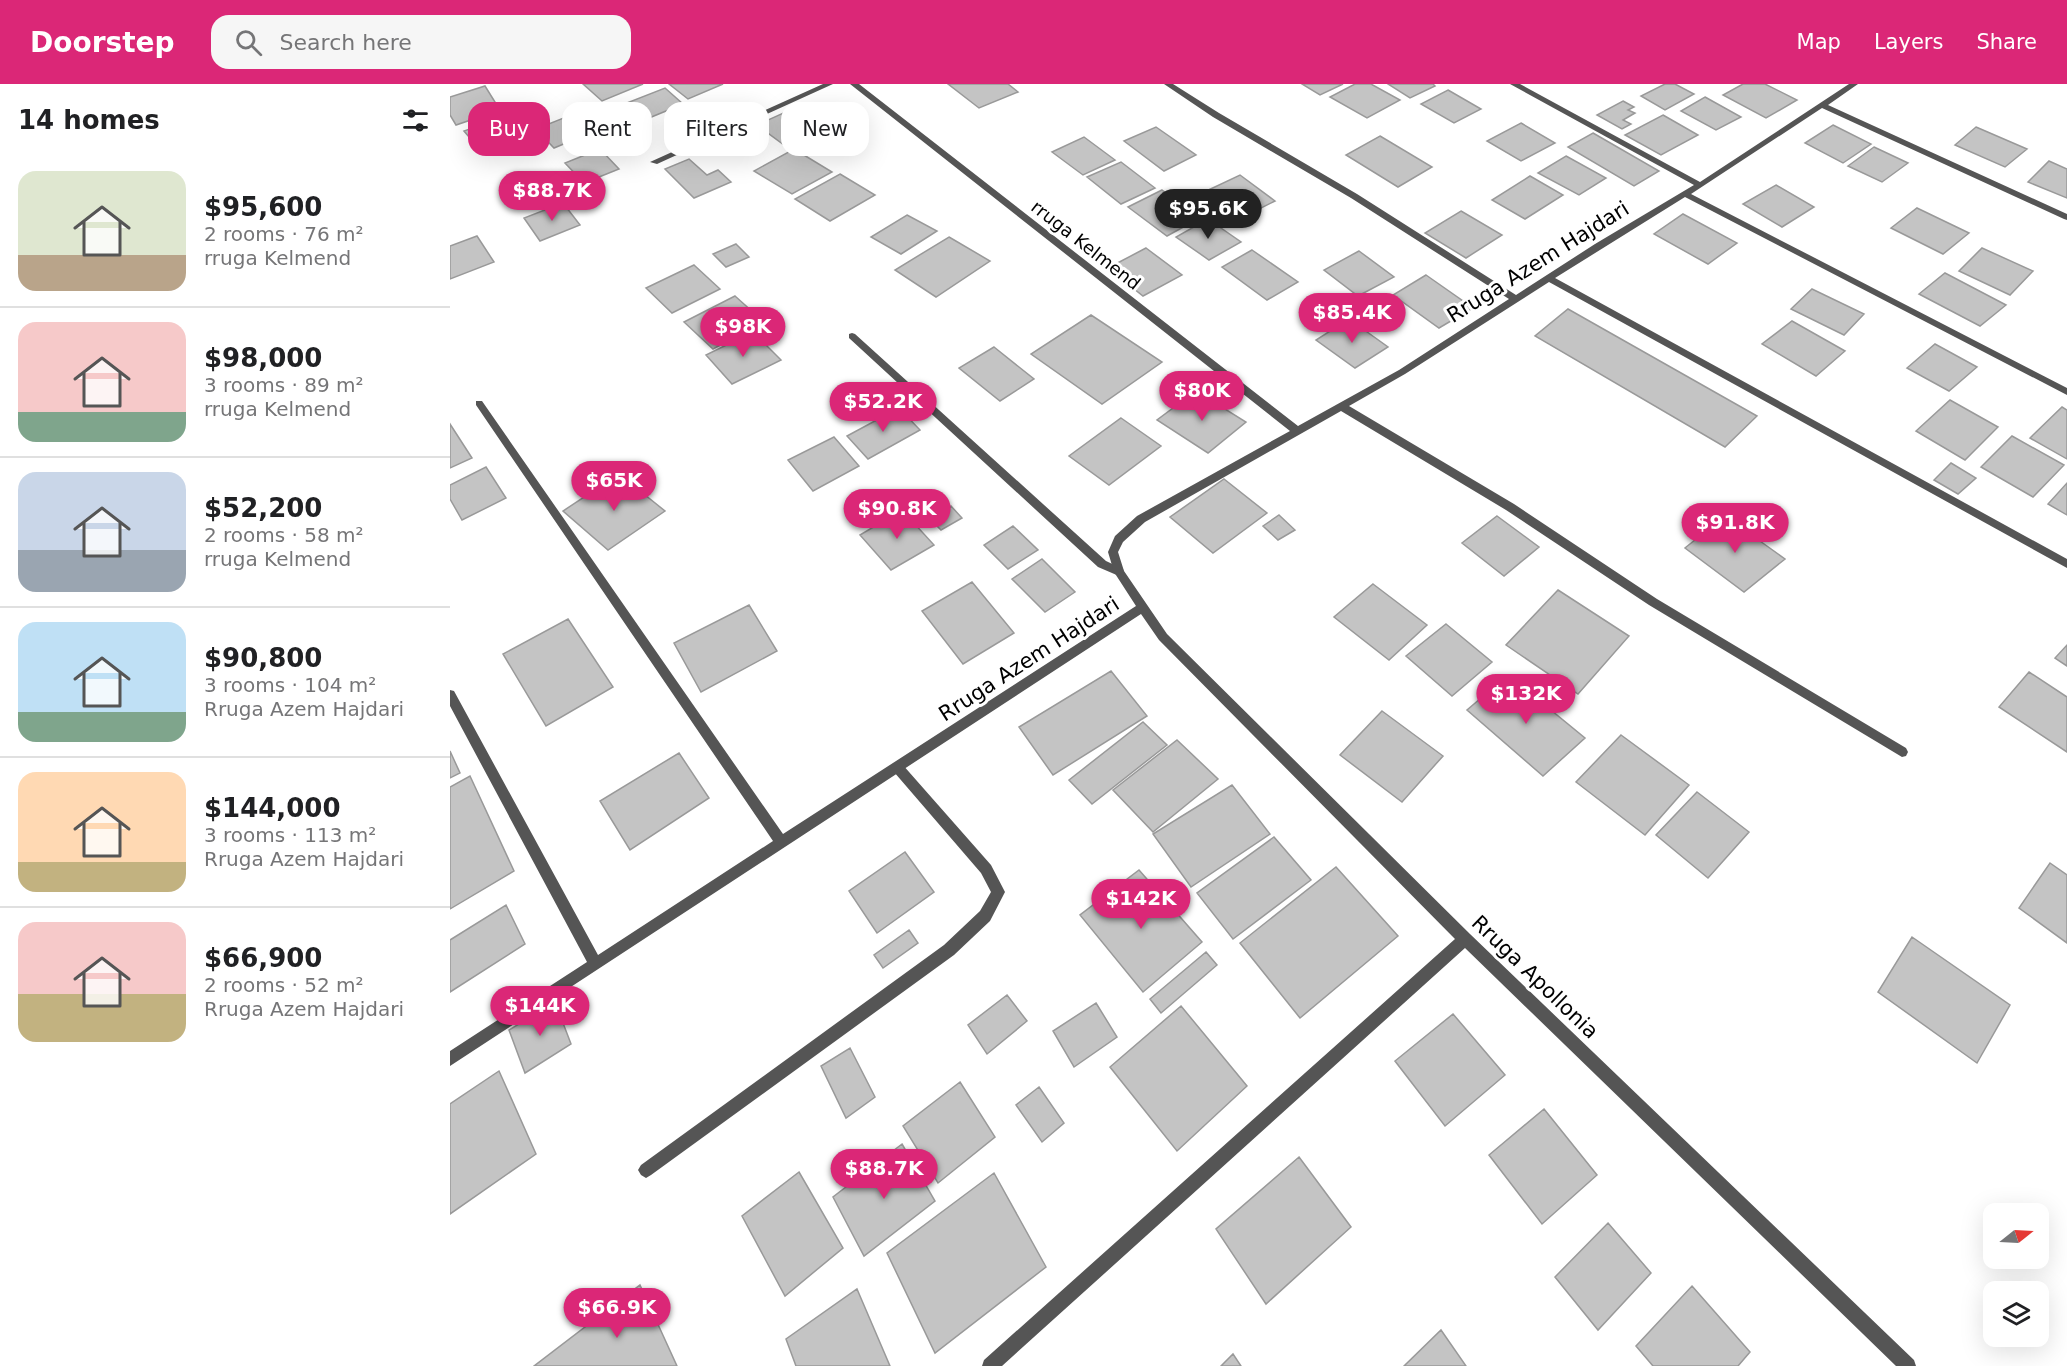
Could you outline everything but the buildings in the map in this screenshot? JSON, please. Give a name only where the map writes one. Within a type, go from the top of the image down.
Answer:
[{"type":"street","points":[[654,162],[829,84]]},
{"type":"street","name":"rruga Kelmend","points":[[854,84],[1297,431]]},
{"type":"street","points":[[1168,84],[1354,196],[1516,299]]},
{"type":"street","points":[[1514,84],[1700,184]]},
{"type":"street","name":"Rruga Azem Hajdari","points":[[450,1059],[1142,608],[1119,572],[1113,552],[1119,539],[1131,526],[1342,407],[1685,194],[1854,84]]},
{"type":"street","points":[[1822,105],[2067,217]]},
{"type":"street","points":[[1685,194],[2067,392]]},
{"type":"street","points":[[1549,278],[2067,564]]},
{"type":"street","points":[[852,336],[1102,564],[1119,572]]},
{"type":"street","points":[[479,403],[781,842]]},
{"type":"street","points":[[1342,407],[1510,507],[1653,602],[1902,752]]},
{"type":"street","name":"Rruga Apollonia","points":[[1142,608],[1163,637],[1465,939],[1908,1366]]},
{"type":"street","points":[[450,695],[596,963]]},
{"type":"street","points":[[646,1170],[949,950],[985,916],[998,892],[986,869],[898,768]]},
{"type":"street","points":[[990,1366],[1465,939]]}]
